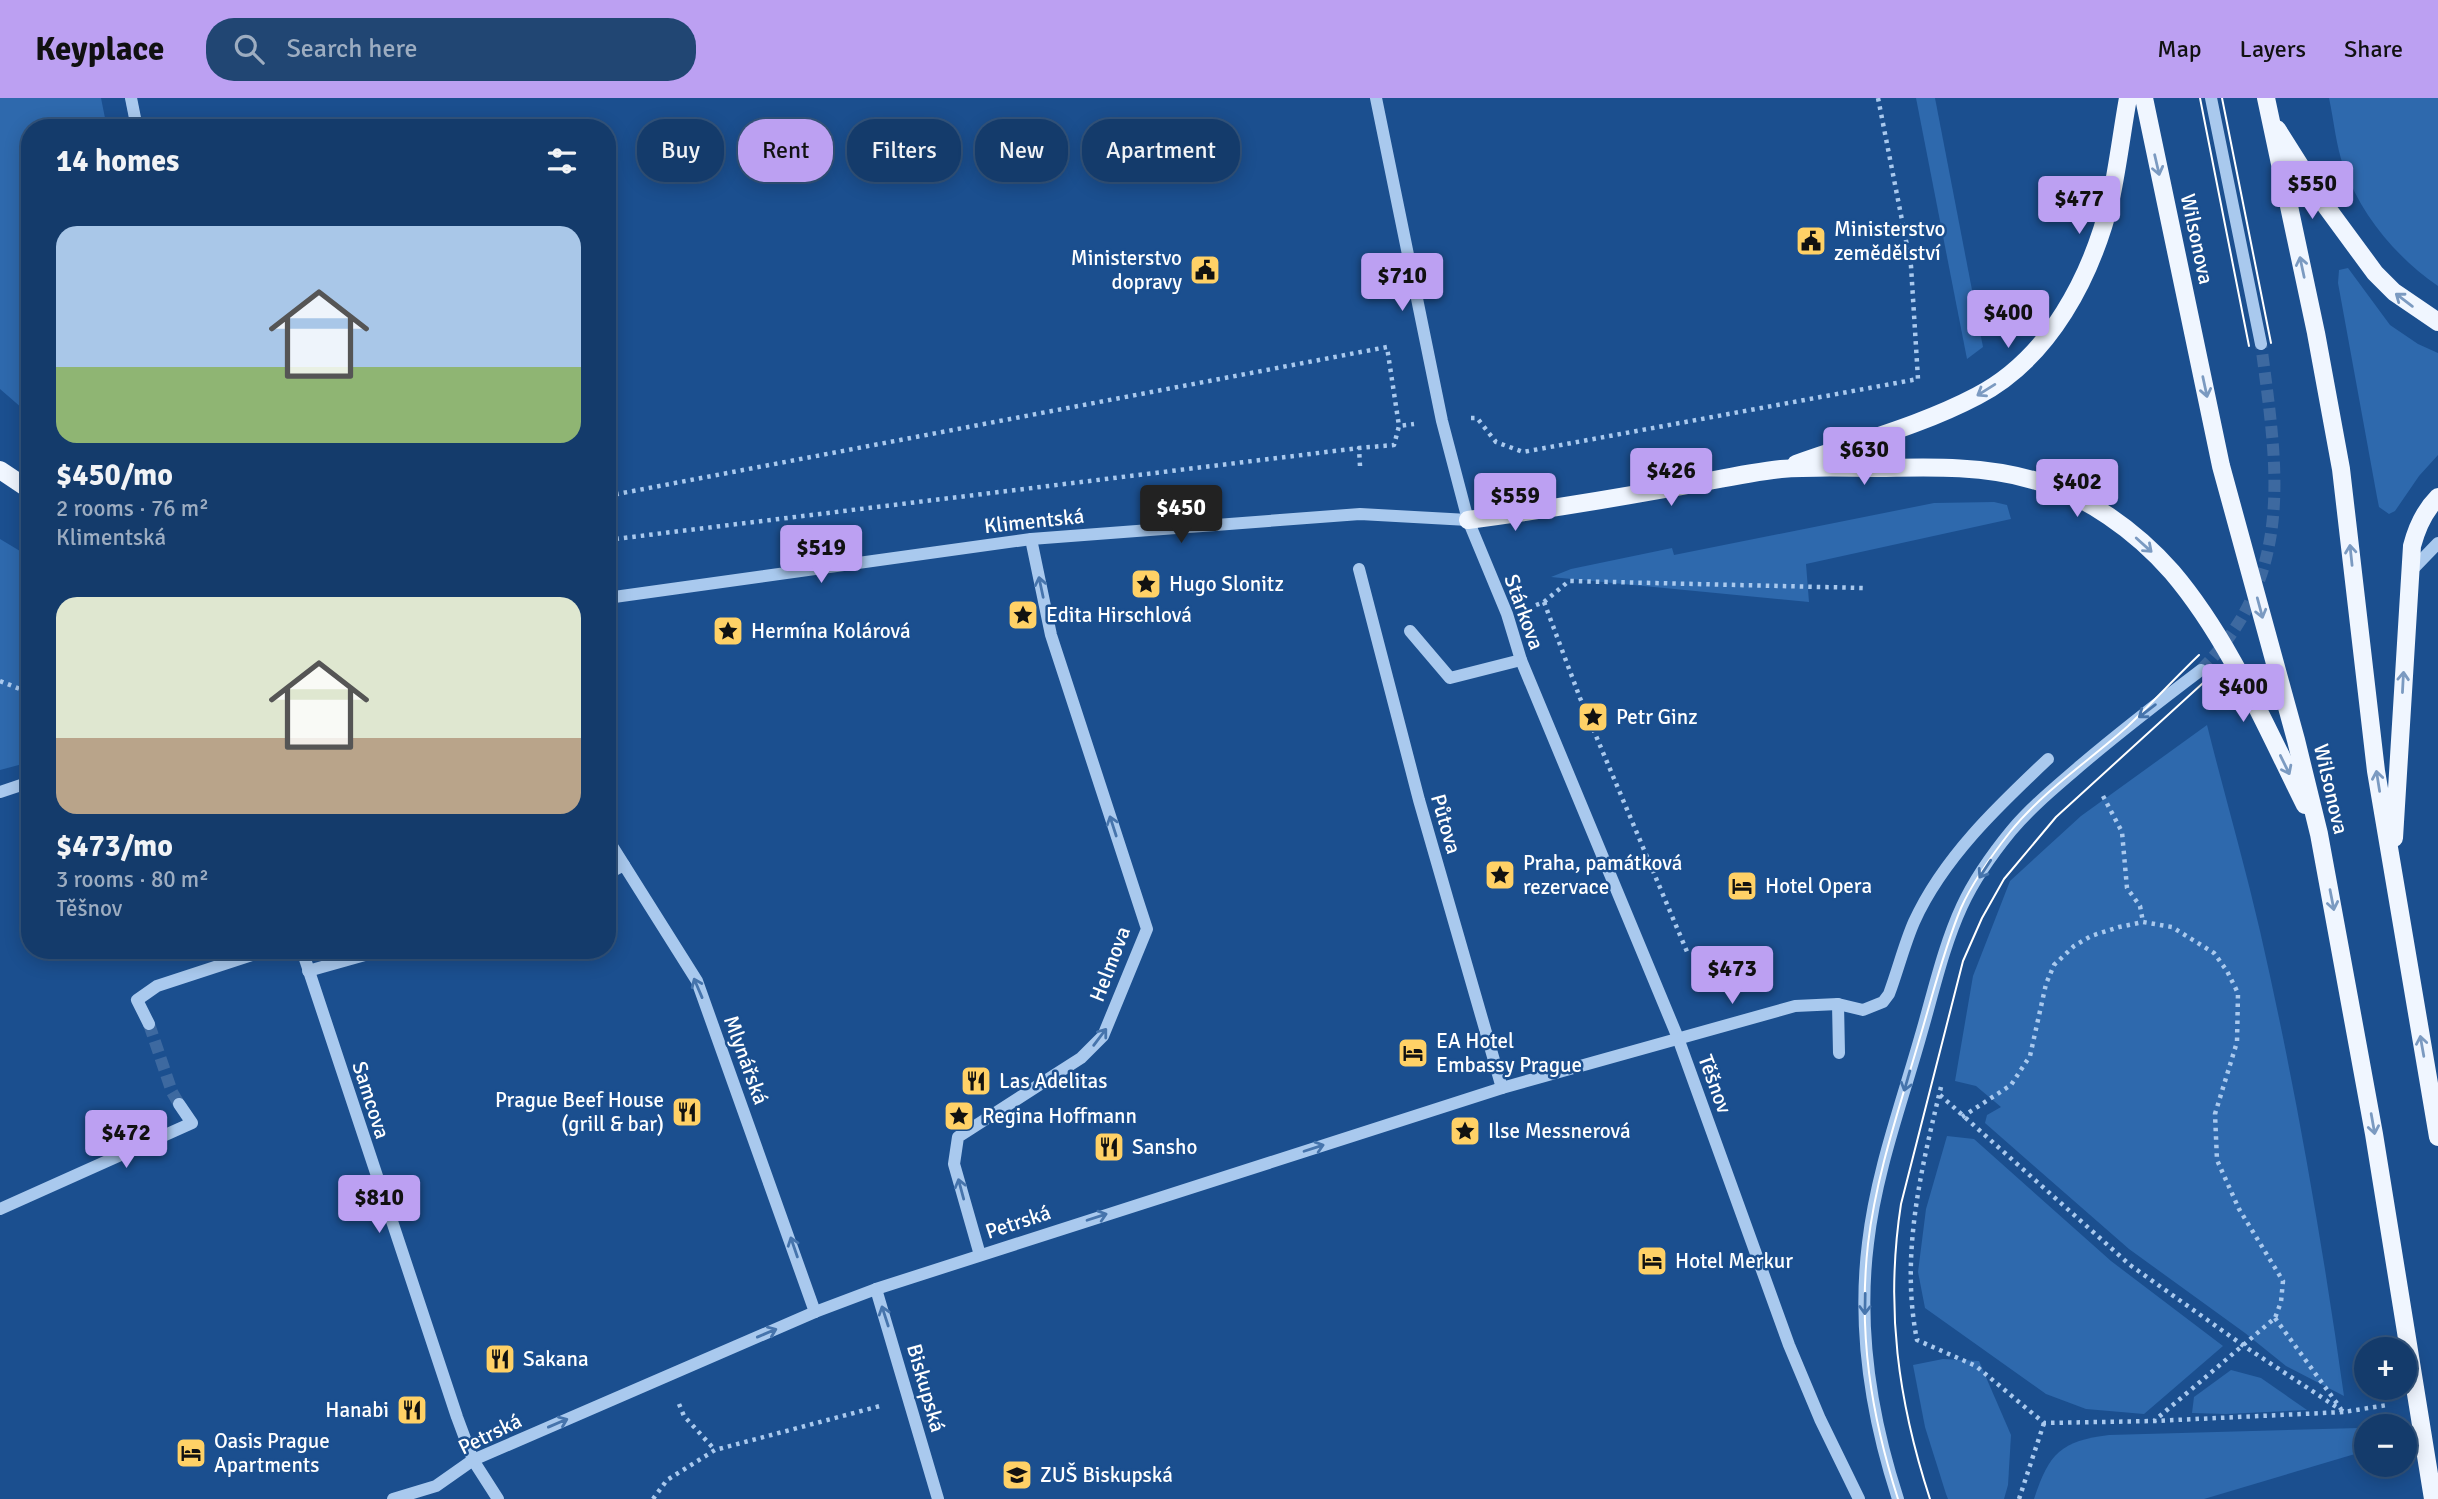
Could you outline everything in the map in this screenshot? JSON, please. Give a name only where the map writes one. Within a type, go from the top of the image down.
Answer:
[{"type":"main road","points":[[1468,520],[1556,508],[1780,469],[1876,438],[1978,396],[2027,359],[2043,342],[2080,286],[2111,198],[2128,98]]},
{"type":"main road","name":"Wilsonova","points":[[2144,98],[2221,466],[2319,834],[2372,1121],[2434,1499]]},
{"type":"main road","name":"Wilsonova","points":[[2266,98],[2316,333],[2341,469],[2368,715],[2392,873],[2438,1137]]},
{"type":"main road","points":[[2269,117],[2325,205],[2375,273],[2394,292],[2438,322]]},
{"type":"main road","points":[[1780,469],[1948,467],[1994,472],[2034,480],[2079,498],[2124,528],[2148,548],[2193,598],[2242,678],[2319,834]]},
{"type":"main road","points":[[0,470],[21,485]]},
{"type":"main road","points":[[2392,873],[2409,573],[2416,530],[2425,512],[2438,497]]},
{"type":"street","points":[[131,98],[134,119]]},
{"type":"street","name":"Stárkova","points":[[1376,98],[1442,421],[1468,520],[1507,614],[1521,660],[1678,1038]]},
{"type":"street","points":[[2210,98],[2261,344]]},
{"type":"street","name":"Klimentská","points":[[616,597],[1031,539],[1360,514],[1468,520]]},
{"type":"street","name":"Helmova","points":[[980,1255],[954,1164],[958,1137],[1081,1058],[1103,1036],[1147,929],[1051,635],[1031,539]]},
{"type":"street","points":[[2409,573],[2438,543]]},
{"type":"street","name":"Půtova","points":[[1359,569],[1419,800],[1502,1088]]},
{"type":"street","points":[[1410,631],[1450,678],[1521,660]]},
{"type":"street","points":[[1898,1499],[1883,1454],[1869,1388],[1864,1328],[1868,1243],[1884,1163],[1944,955],[1962,906],[1984,868],[2012,830],[2042,799],[2128,725],[2201,670]]},
{"type":"street","name":"Těšnov","points":[[1859,1499],[1820,1419],[1789,1345],[1678,1038],[1795,1006],[1838,1004],[1863,1010],[1883,1002],[1889,994],[1914,922],[1939,880],[1963,847],[2004,800],[2048,759]]},
{"type":"street","points":[[0,792],[21,785]]},
{"type":"street","name":"Mlynářská","points":[[616,852],[697,981],[815,1312]]},
{"type":"street","points":[[616,869],[624,865]]},
{"type":"street","points":[[149,1024],[137,1000],[157,986],[240,959]]},
{"type":"street","name":"Samcova","points":[[305,959],[473,1460]]},
{"type":"street","points":[[308,971],[351,959]]},
{"type":"street","points":[[1838,1004],[1839,1052]]},
{"type":"street","name":"Petrská","points":[[393,1499],[436,1486],[473,1460],[815,1312],[876,1289],[1502,1088],[1678,1038]]},
{"type":"street","points":[[0,1209],[192,1124],[179,1104]]},
{"type":"street","name":"Biskupská","points":[[876,1289],[938,1499]]},
{"type":"street","points":[[473,1460],[498,1499]]},
{"type":"path","points":[[1399,426],[1477,418],[1496,442],[1523,452],[1918,379],[1911,266],[1878,98]]},
{"type":"path","points":[[616,494],[1387,347],[1399,426],[1394,445],[616,539]]},
{"type":"path","points":[[1359,448],[1360,466]]},
{"type":"path","points":[[1507,614],[1544,602],[1569,581],[1864,588]]},
{"type":"path","points":[[1544,602],[1580,698],[1688,954]]},
{"type":"path","points":[[0,681],[21,689]]},
{"type":"path","points":[[2103,796],[2122,832],[2127,888],[2140,906],[2143,922]]},
{"type":"path","points":[[1962,1117],[2011,1086],[2029,1056],[2046,985],[2054,965],[2074,946],[2091,936],[2143,922],[2172,927],[2214,953],[2227,971],[2238,993],[2237,1042],[2215,1114],[2217,1160],[2239,1209],[2283,1280],[2281,1302],[2275,1318],[2154,1421]]},
{"type":"path","points":[[1942,1081],[1920,1180],[1911,1242],[1912,1314],[1917,1340],[1976,1366],[2044,1423],[2344,1412],[2398,1404]]},
{"type":"path","points":[[1939,1094],[2130,1265],[2244,1346],[2344,1412]]},
{"type":"path","points":[[2275,1318],[2344,1412]]},
{"type":"path","points":[[677,1399],[684,1416],[715,1450]]},
{"type":"path","points":[[653,1499],[667,1480],[715,1450],[884,1405]]},
{"type":"path","points":[[2019,1499],[2044,1423]]},
{"type":"shaded area","points":[[0,98],[101,98],[105,119],[21,119],[21,407],[0,389]]},
{"type":"shaded area","points":[[1916,98],[1935,98],[1983,347],[1967,359]]},
{"type":"shaded area","points":[[2329,98],[2438,98],[2438,286],[2395,249],[2360,203],[2341,160]]},
{"type":"shaded area","points":[[2348,268],[2390,325],[2418,344],[2438,353],[2438,455],[2419,476],[2395,511],[2389,514],[2379,507],[2338,283],[2339,270]]},
{"type":"shaded area","points":[[1994,502],[2007,505],[2011,519],[1806,564],[1809,602],[1551,577],[1571,569],[1672,548],[1674,555],[1934,503]]},
{"type":"shaded area","points":[[0,539],[21,552],[21,764],[0,770]]},
{"type":"shaded area","points":[[2207,725],[2254,905],[2285,1046],[2327,1279],[2344,1396],[2286,1366],[2129,1249],[1985,1123],[1987,1115],[2001,1107],[1976,1086],[1955,1081],[1973,976],[2010,881],[2081,816]]},
{"type":"shaded area","points":[[1947,1136],[1974,1139],[2111,1261],[2223,1346],[2144,1414],[2086,1409],[2046,1394],[1925,1308],[1918,1272],[1926,1209]]},
{"type":"shaded area","points":[[1943,1359],[1979,1361],[2011,1435],[2008,1485],[2004,1499],[1948,1499],[1925,1427],[1913,1365]]},
{"type":"shaded area","points":[[2231,1370],[2261,1378],[2307,1410],[2192,1413],[2194,1397]]},
{"type":"shaded area","points":[[2354,1428],[2354,1454],[2204,1499],[2034,1499],[2045,1470],[2059,1452],[2079,1441],[2109,1435]]},
{"type":"tunnel","points":[[2201,670],[2232,633],[2253,595],[2266,557],[2273,517],[2274,476],[2272,433],[2261,344]]},
{"type":"tunnel","points":[[149,1024],[172,1092],[179,1104]]},
{"type":"tram line","points":[[2200,98],[2249,346]]},
{"type":"tram line","points":[[2222,98],[2271,343]]},
{"type":"tram line","points":[[1898,1499],[1881,1436],[1869,1373],[1865,1310],[1868,1244],[1889,1143],[1955,924],[1977,878],[2023,817],[2128,726],[2199,655]]},
{"type":"tram line","points":[[1930,1499],[1910,1426],[1898,1353],[1894,1280],[1896,1242],[1901,1204],[1963,961],[1982,918],[2004,879],[2056,817],[2203,683]]},
{"type":"place","name":"Ministerstvo zemědělství","points":[[1811,241]]},
{"type":"place","name":"Ministerstvo dopravy","points":[[1205,270]]},
{"type":"place","name":"Hugo Slonitz","points":[[1146,584]]},
{"type":"place","name":"Edita Hirschlová","points":[[1023,615]]},
{"type":"place","name":"Hermína Kolárová","points":[[728,631]]},
{"type":"place","name":"Petr Ginz","points":[[1593,717]]},
{"type":"place","name":"Praha, památková rezervace","points":[[1500,875]]},
{"type":"place","name":"Hotel Opera","points":[[1742,886]]},
{"type":"place","name":"EA Hotel Embassy Prague","points":[[1413,1053]]},
{"type":"place","name":"Las Adelitas","points":[[976,1081]]},
{"type":"place","name":"Prague Beef House (grill & bar)","points":[[687,1112]]},
{"type":"place","name":"Regina Hoffmann","points":[[959,1116]]},
{"type":"place","name":"Ilse Messnerová","points":[[1465,1131]]},
{"type":"place","name":"Sansho","points":[[1109,1147]]},
{"type":"place","name":"Hotel Merkur","points":[[1652,1261]]},
{"type":"place","name":"Sakana","points":[[500,1359]]},
{"type":"place","name":"Hanabi","points":[[412,1410]]},
{"type":"place","name":"Oasis Prague Apartments","points":[[191,1453]]},
{"type":"place","name":"ZUŠ Biskupská","points":[[1017,1475]]}]
